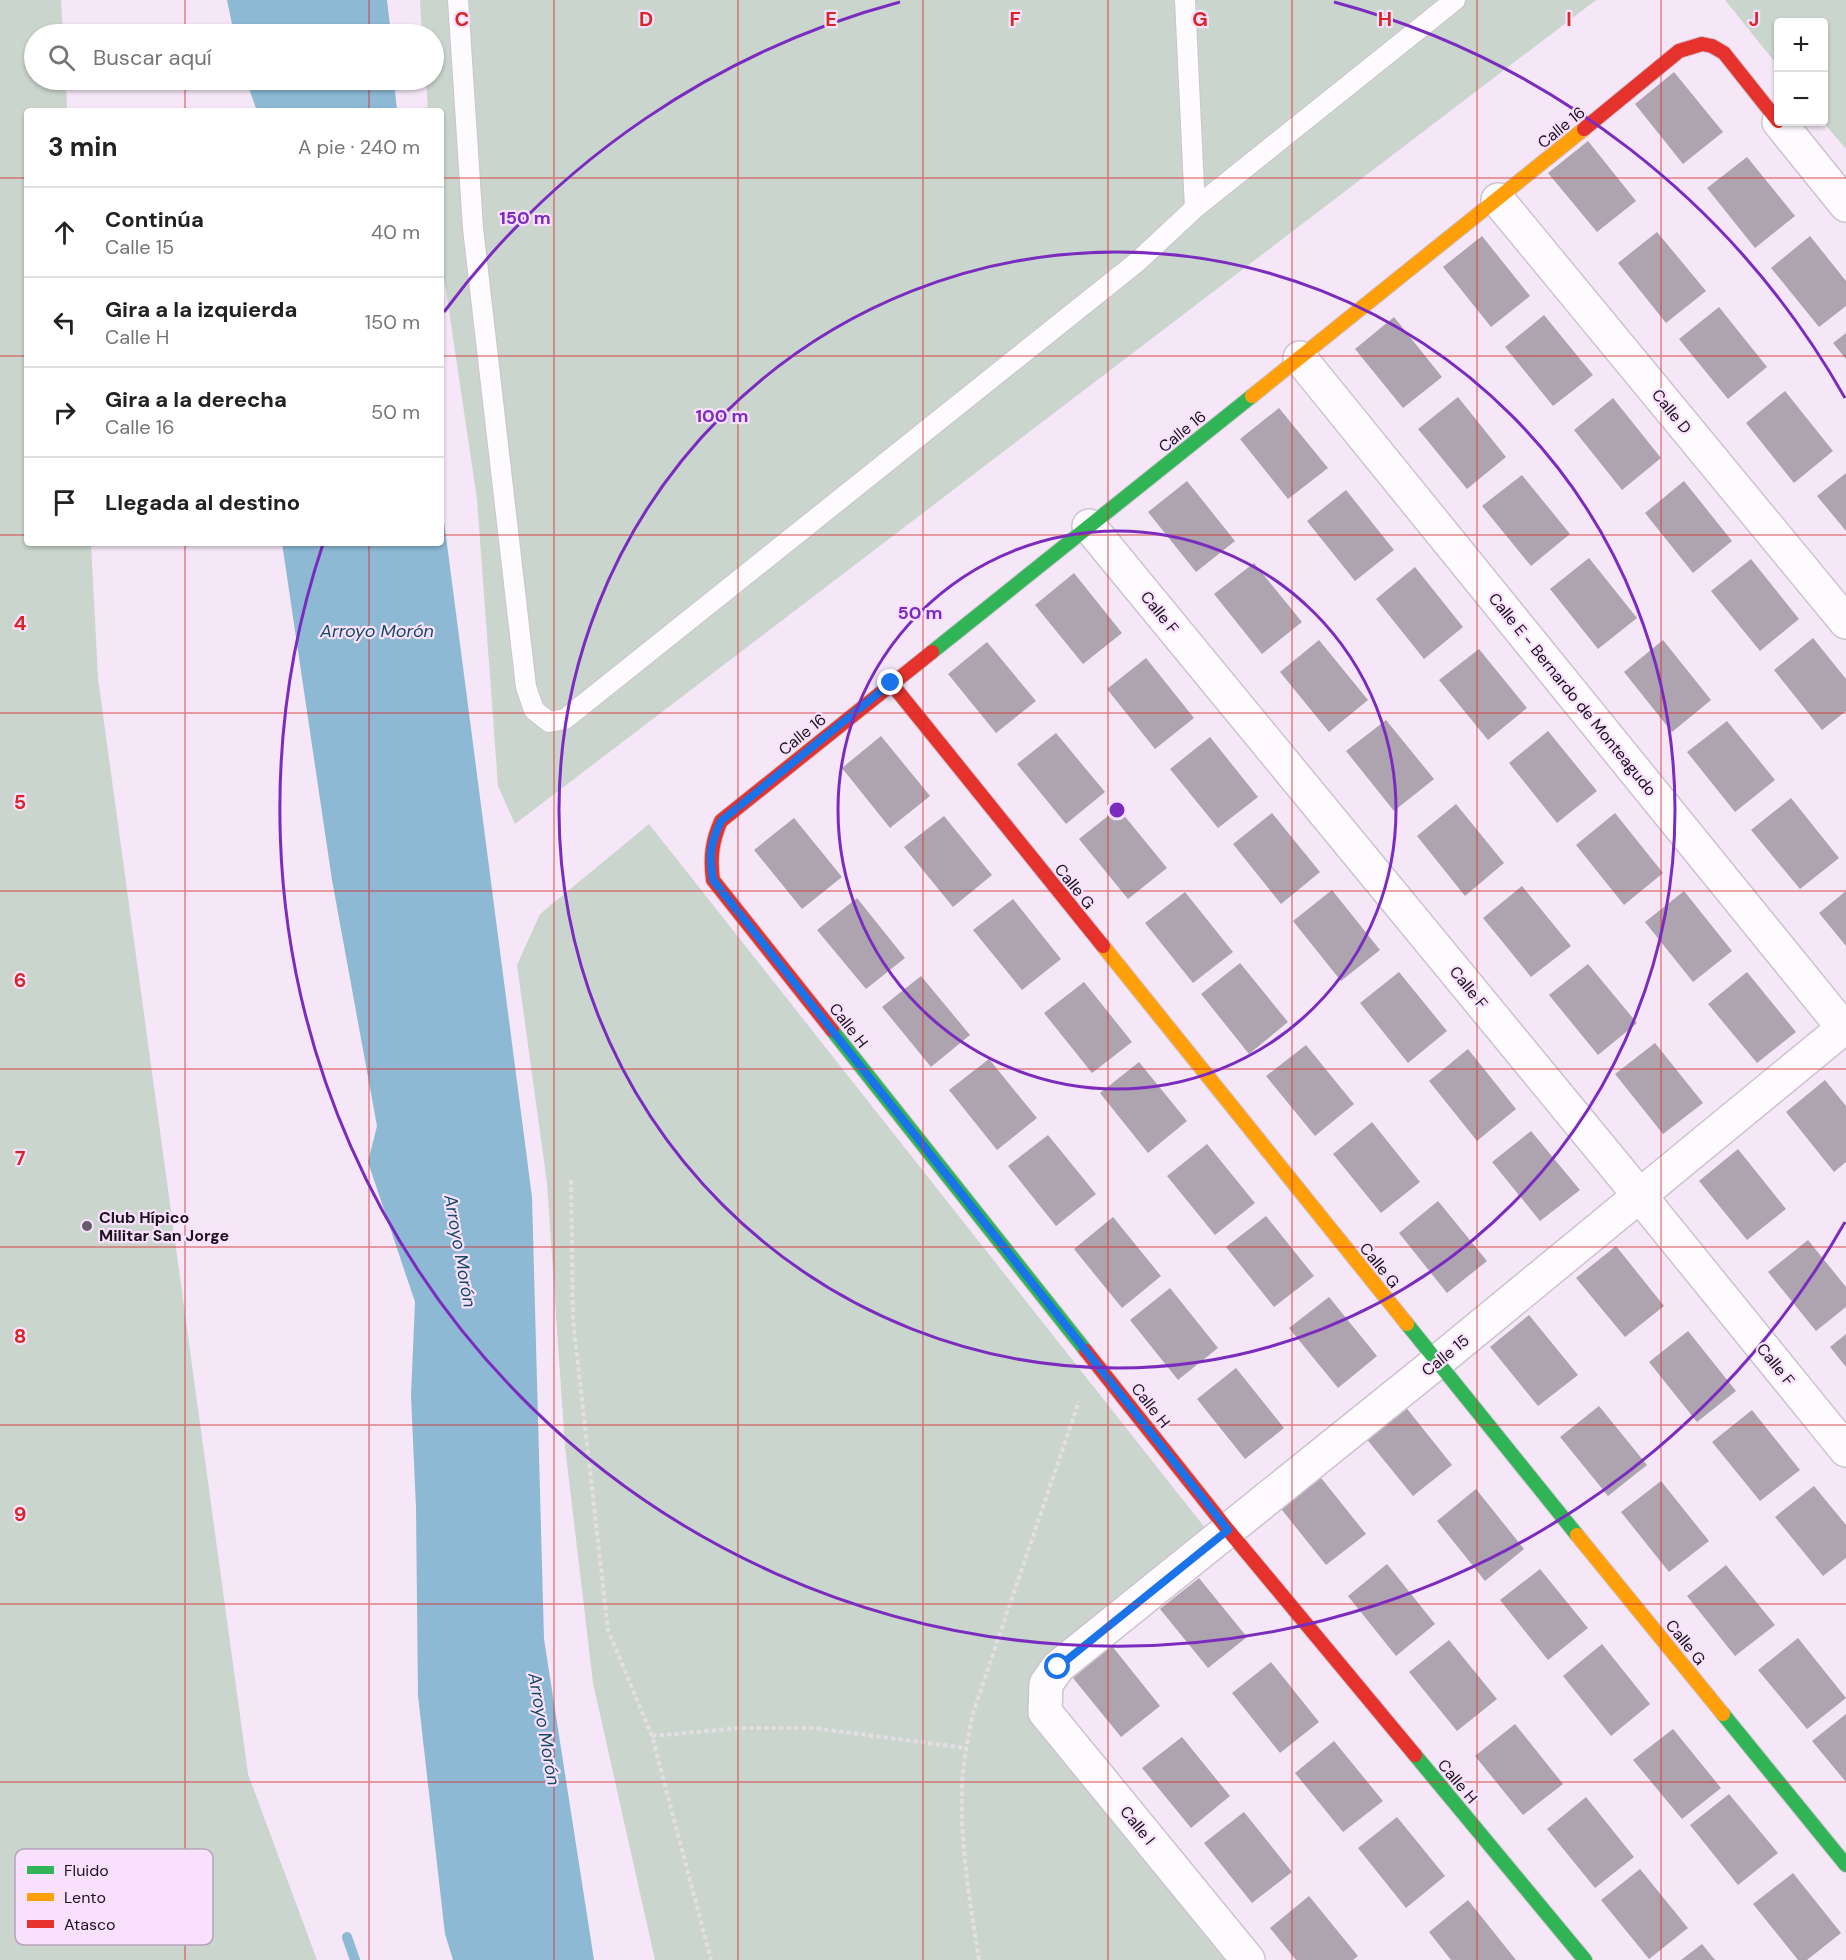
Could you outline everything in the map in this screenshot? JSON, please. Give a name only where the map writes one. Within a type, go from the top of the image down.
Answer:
[{"type":"street","name":"Calle 16","points":[[709,859],[712,840],[721,821],[1498,200],[1679,51],[1696,44],[1713,44],[1724,53],[1774,115]]},
{"type":"street","points":[[1783,126],[1846,205]]},
{"type":"street","name":"Calle D","points":[[1498,200],[1846,622]]},
{"type":"street","name":"Calle E - Bernardo de Monteagudo","points":[[1300,358],[1845,1028]]},
{"type":"street","name":"Calle F","points":[[1089,526],[1846,1450]]},
{"type":"street","name":"Calle G","points":[[891,683],[1437,1362],[1846,1865]]},
{"type":"street","name":"Calle H","points":[[709,859],[713,880],[1228,1530],[1585,1960]]},
{"type":"street","name":"Calle 15","points":[[1046,1684],[1058,1667],[1437,1362],[1845,1028]]},
{"type":"street","name":"Calle I","points":[[1046,1684],[1045,1712],[1248,1960]]},
{"type":"lane","points":[[458,0],[473,228],[526,687],[534,710],[549,722],[565,719],[1128,269],[1195,208],[1455,0]]},
{"type":"lane","points":[[1185,0],[1195,208]]},
{"type":"path","points":[[571,1180],[573,1320],[608,1630],[652,1736],[711,1960]]},
{"type":"path","points":[[979,1960],[964,1864],[962,1785],[966,1748],[973,1713],[1094,1359]]},
{"type":"path","points":[[652,1736],[740,1728],[814,1728],[966,1748]]},
{"type":"shaded area","name":"Club Hípico Militar San Jorge","points":[[0,0],[61,0],[62,24],[24,24],[24,90],[66,90],[67,108],[24,108],[24,546],[91,546],[98,678],[248,1774],[317,1960],[0,1960]]},
{"type":"shaded area","points":[[420,0],[1596,0],[515,824],[498,786],[477,499],[444,277],[444,108],[428,108],[427,90],[444,90],[444,24],[421,24]]},
{"type":"shaded area","points":[[1725,0],[1846,0],[1846,149],[1826,126],[1828,18],[1774,18],[1774,61]]},
{"type":"shaded area","points":[[649,824],[1206,1529],[1034,1671],[1032,1712],[1229,1960],[655,1960],[593,1683],[565,1446],[547,1183],[517,965],[540,914]]},
{"type":"water","points":[[227,0],[387,0],[390,24],[232,24]]},
{"type":"water","points":[[250,90],[395,90],[397,108],[256,108]]},
{"type":"water","name":"Arroyo Morón","points":[[444,521],[532,1197],[544,1639],[594,1960],[453,1960],[445,1934],[418,1696],[416,1508],[411,1395],[415,1302],[368,1162],[377,1126],[332,880],[282,546],[444,546]]},
{"type":"building","points":[[1674,72],[1723,132],[1683,164],[1635,104]]},
{"type":"building","points":[[1588,141],[1636,201],[1597,232],[1548,173]]},
{"type":"building","points":[[1747,157],[1795,216],[1755,248],[1707,188]]},
{"type":"building","points":[[1657,232],[1706,291],[1666,323],[1618,263]]},
{"type":"building","points":[[1482,236],[1530,296],[1491,327],[1443,267]]},
{"type":"building","points":[[1810,236],[1846,281],[1846,306],[1819,327],[1771,268]]},
{"type":"building","points":[[1719,307],[1767,367],[1728,399],[1679,339]]},
{"type":"building","points":[[1544,315],[1593,375],[1553,406],[1505,347]]},
{"type":"building","points":[[1394,317],[1442,377],[1403,408],[1355,349]]},
{"type":"building","points":[[1846,333],[1846,359],[1833,343]]},
{"type":"building","points":[[1785,391],[1833,451],[1794,483],[1746,423]]},
{"type":"building","points":[[1458,397],[1506,457],[1467,489],[1418,429]]},
{"type":"building","points":[[1613,398],[1661,458],[1622,490],[1574,430]]},
{"type":"building","points":[[1279,408],[1328,468],[1288,499],[1240,439]]},
{"type":"building","points":[[1846,473],[1846,531],[1817,496]]},
{"type":"building","points":[[1522,475],[1570,534],[1531,566],[1482,506]]},
{"type":"building","points":[[1187,481],[1235,541],[1196,572],[1148,512]]},
{"type":"building","points":[[1684,481],[1732,541],[1693,573],[1645,513]]},
{"type":"building","points":[[1346,490],[1394,550],[1355,581],[1307,521]]},
{"type":"building","points":[[1589,558],[1637,618],[1598,649],[1550,589]]},
{"type":"building","points":[[1751,559],[1799,619],[1760,651],[1711,591]]},
{"type":"building","points":[[1254,563],[1302,622],[1262,654],[1214,594]]},
{"type":"building","points":[[1415,567],[1463,627],[1424,659],[1376,599]]},
{"type":"building","points":[[1074,573],[1122,633],[1083,664],[1035,605]]},
{"type":"building","points":[[1813,638],[1846,679],[1846,711],[1822,730],[1774,670]]},
{"type":"building","points":[[1319,640],[1368,700],[1329,732],[1280,672]]},
{"type":"building","points":[[1663,640],[1711,700],[1672,732],[1624,672]]},
{"type":"building","points":[[987,642],[1036,701],[996,733],[948,674]]},
{"type":"building","points":[[1479,649],[1527,708],[1488,740],[1439,680]]},
{"type":"building","points":[[1146,658],[1194,718],[1155,749],[1107,689]]},
{"type":"building","points":[[1386,720],[1434,779],[1394,811],[1346,751]]},
{"type":"building","points":[[1727,721],[1775,780],[1735,812],[1687,752]]},
{"type":"building","points":[[1548,731],[1597,791],[1557,823],[1509,763]]},
{"type":"building","points":[[1056,733],[1105,792],[1066,824],[1017,764]]},
{"type":"building","points":[[881,736],[930,796],[890,828],[842,768]]},
{"type":"building","points":[[1210,737],[1258,797],[1218,828],[1170,769]]},
{"type":"building","points":[[1791,798],[1839,858],[1800,889],[1751,830]]},
{"type":"building","points":[[1456,804],[1504,863],[1465,896],[1417,836]]},
{"type":"building","points":[[1118,808],[1167,868],[1128,899],[1079,839]]},
{"type":"building","points":[[1272,813],[1320,872],[1281,904],[1233,844]]},
{"type":"building","points":[[1615,813],[1663,873],[1624,905],[1576,845]]},
{"type":"building","points":[[944,816],[992,875],[953,907],[904,847]]},
{"type":"building","points":[[794,818],[842,877],[802,909],[754,850]]},
{"type":"building","points":[[1522,886],[1571,946],[1531,977],[1483,918]]},
{"type":"building","points":[[1332,890],[1380,950],[1341,981],[1293,921]]},
{"type":"building","points":[[1684,891],[1732,951],[1693,982],[1645,922]]},
{"type":"building","points":[[1846,891],[1846,946],[1819,913]]},
{"type":"building","points":[[1185,892],[1233,952],[1193,983],[1145,923]]},
{"type":"building","points":[[857,898],[905,958],[866,989],[817,930]]},
{"type":"building","points":[[1013,899],[1061,959],[1022,990],[973,930]]},
{"type":"building","points":[[1240,963],[1288,1022],[1249,1054],[1201,994]]},
{"type":"building","points":[[1588,964],[1637,1023],[1598,1055],[1549,995]]},
{"type":"building","points":[[1399,972],[1447,1031],[1408,1063],[1360,1003]]},
{"type":"building","points":[[1747,972],[1796,1032],[1757,1063],[1708,1004]]},
{"type":"building","points":[[921,976],[970,1035],[931,1067],[882,1007]]},
{"type":"building","points":[[1084,982],[1132,1042],[1092,1073],[1044,1013]]},
{"type":"building","points":[[1655,1043],[1703,1103],[1663,1134],[1615,1074]]},
{"type":"building","points":[[1306,1045],[1354,1104],[1315,1136],[1266,1076]]},
{"type":"building","points":[[1468,1049],[1516,1109],[1477,1141],[1429,1081]]},
{"type":"building","points":[[989,1059],[1037,1118],[997,1150],[949,1090]]},
{"type":"building","points":[[1139,1062],[1187,1121],[1148,1153],[1100,1093]]},
{"type":"building","points":[[1825,1080],[1846,1106],[1846,1162],[1834,1172],[1786,1112]]},
{"type":"building","points":[[1372,1122],[1420,1182],[1381,1213],[1333,1154]]},
{"type":"building","points":[[1531,1131],[1580,1190],[1540,1221],[1492,1162]]},
{"type":"building","points":[[1048,1135],[1096,1194],[1056,1226],[1008,1166]]},
{"type":"building","points":[[1207,1144],[1255,1203],[1215,1235],[1167,1176]]},
{"type":"building","points":[[1738,1149],[1786,1209],[1747,1240],[1699,1181]]},
{"type":"building","points":[[1438,1201],[1487,1261],[1447,1293],[1399,1233]]},
{"type":"building","points":[[1266,1216],[1314,1276],[1274,1307],[1226,1247]]},
{"type":"building","points":[[1113,1217],[1161,1276],[1122,1308],[1074,1249]]},
{"type":"building","points":[[1808,1240],[1846,1287],[1846,1307],[1816,1331],[1768,1272]]},
{"type":"building","points":[[1616,1246],[1664,1306],[1625,1337],[1576,1278]]},
{"type":"building","points":[[1170,1288],[1218,1348],[1178,1380],[1130,1320]]},
{"type":"building","points":[[1329,1297],[1377,1356],[1338,1388],[1289,1328]]},
{"type":"building","points":[[1529,1315],[1578,1375],[1538,1406],[1490,1347]]},
{"type":"building","points":[[1688,1331],[1736,1391],[1697,1422],[1649,1362]]},
{"type":"building","points":[[1846,1334],[1846,1367],[1830,1347]]},
{"type":"building","points":[[1236,1368],[1284,1428],[1245,1459],[1197,1399]]},
{"type":"building","points":[[1404,1405],[1452,1465],[1413,1496],[1365,1437]]},
{"type":"building","points":[[1599,1406],[1647,1465],[1608,1496],[1560,1437]]},
{"type":"building","points":[[1752,1410],[1800,1470],[1760,1501],[1712,1442]]},
{"type":"building","points":[[1318,1474],[1366,1534],[1326,1565],[1278,1505]]},
{"type":"building","points":[[1661,1481],[1709,1541],[1669,1572],[1621,1512]]},
{"type":"building","points":[[1814,1486],[1846,1525],[1846,1558],[1823,1576],[1775,1517]]},
{"type":"building","points":[[1476,1489],[1524,1549],[1485,1581],[1437,1521]]},
{"type":"building","points":[[1387,1564],[1435,1624],[1396,1656],[1348,1596]]},
{"type":"building","points":[[1726,1565],[1775,1625],[1735,1656],[1687,1596]]},
{"type":"building","points":[[1540,1569],[1588,1628],[1548,1660],[1500,1600]]},
{"type":"building","points":[[1199,1578],[1247,1637],[1208,1668],[1160,1609]]},
{"type":"building","points":[[1798,1638],[1846,1698],[1807,1729],[1758,1670]]},
{"type":"building","points":[[1449,1640],[1497,1699],[1457,1731],[1409,1672]]},
{"type":"building","points":[[1602,1644],[1650,1704],[1611,1736],[1563,1676]]},
{"type":"building","points":[[1112,1646],[1160,1706],[1121,1737],[1073,1678]]},
{"type":"building","points":[[1271,1662],[1319,1722],[1280,1753],[1232,1693]]},
{"type":"building","points":[[1846,1714],[1846,1782],[1812,1741]]},
{"type":"building","points":[[1515,1724],[1563,1784],[1523,1815],[1475,1756]]},
{"type":"building","points":[[1673,1729],[1721,1788],[1682,1819],[1633,1760]]},
{"type":"building","points":[[1182,1737],[1230,1796],[1191,1828],[1142,1768]]},
{"type":"building","points":[[1334,1741],[1383,1801],[1343,1832],[1295,1773]]},
{"type":"building","points":[[1729,1794],[1778,1853],[1738,1885],[1690,1825]]},
{"type":"building","points":[[1586,1797],[1634,1857],[1595,1888],[1547,1829]]},
{"type":"building","points":[[1244,1812],[1292,1872],[1252,1903],[1204,1843]]},
{"type":"building","points":[[1397,1817],[1445,1876],[1406,1908],[1358,1848]]},
{"type":"building","points":[[1640,1869],[1688,1928],[1649,1959],[1601,1900]]},
{"type":"building","points":[[1793,1873],[1841,1933],[1807,1960],[1798,1960],[1753,1904]]},
{"type":"building","points":[[1309,1896],[1358,1956],[1353,1960],[1296,1960],[1270,1928]]},
{"type":"building","points":[[1468,1900],[1516,1960],[1451,1960],[1429,1932]]},
{"type":"building","points":[[1702,1944],[1715,1960],[1681,1960]]},
{"type":"waterway","points":[[347,1937],[355,1960]]},
{"type":"traffic: fast","points":[[932,652],[1252,396]]},
{"type":"traffic: fast","points":[[832,1030],[1086,1351]]},
{"type":"traffic: fast","points":[[1407,1324],[1577,1535]]},
{"type":"traffic: fast","points":[[1723,1714],[1846,1865]]},
{"type":"traffic: fast","points":[[1415,1755],[1585,1960]]},
{"type":"traffic: slow","points":[[1252,396],[1584,129]]},
{"type":"traffic: slow","points":[[1103,946],[1407,1324]]},
{"type":"traffic: slow","points":[[1577,1535],[1723,1714]]},
{"type":"traffic: jam","points":[[1584,129],[1679,51],[1702,44],[1712,46],[1724,53],[1774,116]]},
{"type":"traffic: jam","points":[[832,1030],[713,880],[714,843],[721,821],[932,652]]},
{"type":"traffic: jam","points":[[891,683],[1103,946]]},
{"type":"traffic: jam","points":[[1086,1351],[1228,1530],[1415,1755]]},
{"type":"place","name":"Club Hípico Militar San Jorge","points":[[87,1226]]},
{"type":"route","points":[[891,683],[721,821],[712,840],[709,859],[713,880],[1228,1530],[1058,1667]]}]
